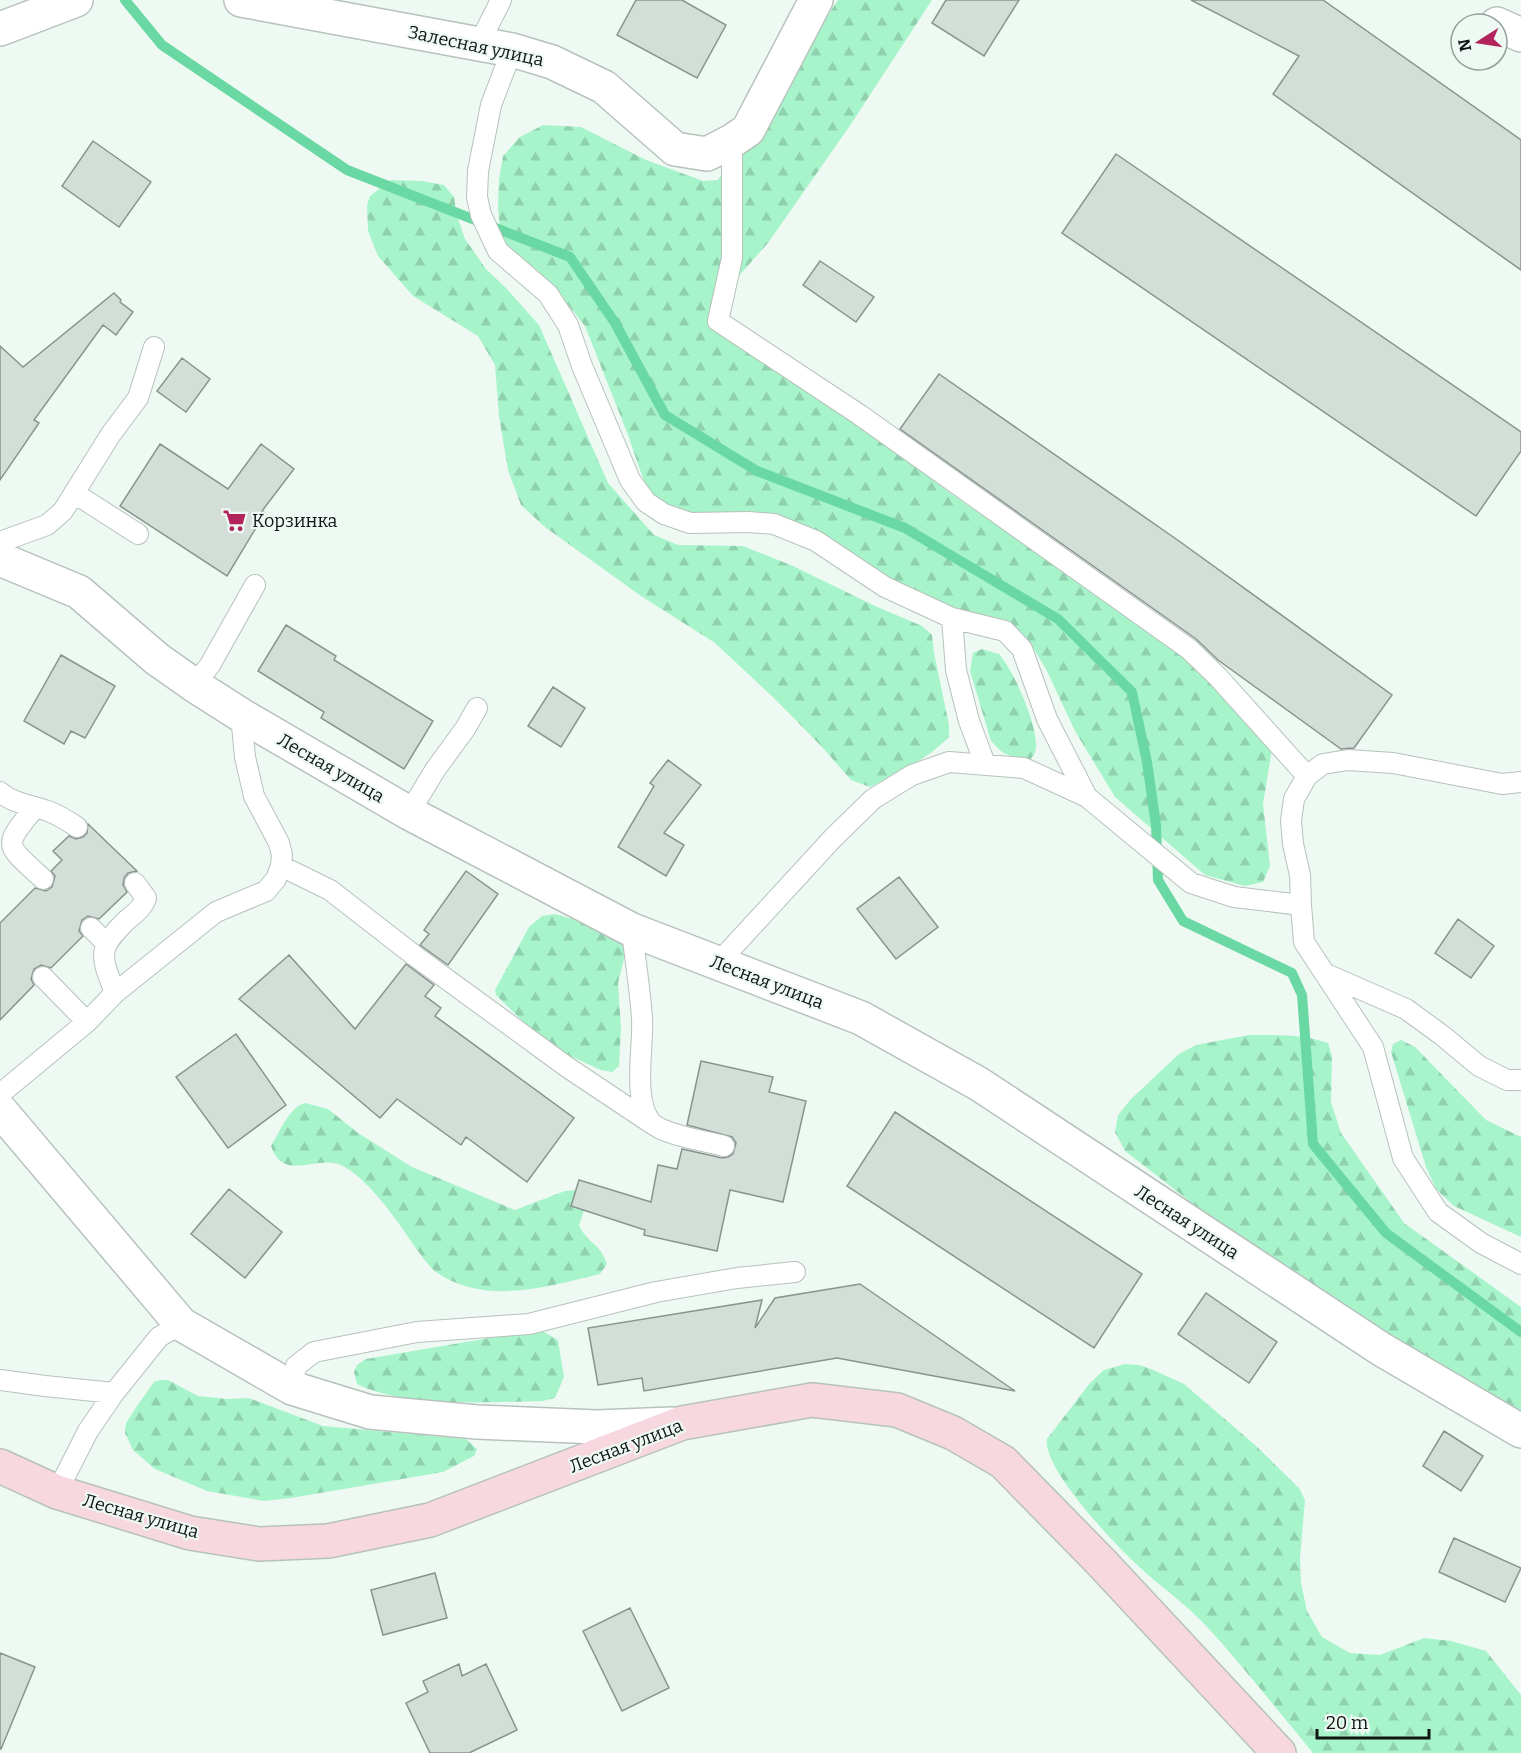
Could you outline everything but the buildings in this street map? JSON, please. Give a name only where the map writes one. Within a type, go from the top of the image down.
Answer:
[{"type":"main road","name":"Лесная улица","points":[[0,1466],[57,1492],[190,1533],[259,1544],[328,1541],[430,1520],[682,1423],[812,1400],[897,1410],[953,1432],[1003,1462],[1101,1562],[1279,1753]]},
{"type":"street","points":[[0,29],[76,0]]},
{"type":"street","name":"Залесная улица","points":[[241,0],[479,44],[552,63],[604,87],[675,150],[707,154],[748,130],[816,0]]},
{"type":"street","name":"Лесная улица","points":[[0,559],[79,592],[157,659],[194,685],[241,716],[409,813],[632,930],[861,1018],[979,1084],[1381,1349],[1521,1431]]},
{"type":"street","points":[[0,1110],[181,1324],[292,1388],[370,1412],[477,1422],[597,1427],[682,1423]]},
{"type":"lane","points":[[479,44],[501,0]]},
{"type":"lane","points":[[512,51],[491,105],[478,171],[477,197],[481,215],[498,251],[548,294],[568,325],[582,366],[630,480],[646,502],[664,514],[690,523],[774,524],[816,542],[885,587],[952,618],[1005,632],[1022,649],[1047,719],[1087,797]]},
{"type":"lane","points":[[732,141],[732,258],[718,321],[869,422],[1189,649],[1218,677],[1307,776]]},
{"type":"lane","points":[[0,542],[47,525],[63,511],[111,434],[138,398],[154,346]]},
{"type":"lane","points":[[74,494],[138,534]]},
{"type":"lane","points":[[194,685],[210,665],[255,585]]},
{"type":"lane","points":[[952,618],[956,670],[969,721],[985,764]]},
{"type":"lane","points":[[409,813],[477,708]]},
{"type":"lane","points":[[0,1094],[87,1022],[115,993],[216,912],[266,891],[276,879],[282,855],[279,843],[254,796],[245,757],[241,716]]},
{"type":"lane","points":[[1521,782],[1502,784],[1393,763],[1348,760],[1323,764],[1307,776],[1294,799],[1291,821],[1293,844],[1300,875],[1304,942],[1372,1047],[1403,1158],[1438,1212],[1481,1243],[1521,1264]]},
{"type":"lane","points":[[718,963],[833,838],[873,799],[912,775],[949,762],[1024,768],[1087,797],[1191,883],[1234,897],[1301,905]]},
{"type":"lane","points":[[0,792],[23,805],[62,818],[77,827]]},
{"type":"lane","points":[[35,808],[16,828],[9,840],[11,849],[43,879]]},
{"type":"lane","points":[[281,866],[330,890],[415,956],[567,1067],[651,1123],[661,1129],[724,1146]]},
{"type":"lane","points":[[115,993],[104,961],[106,943],[143,905],[146,898],[135,883]]},
{"type":"lane","points":[[91,928],[106,943]]},
{"type":"lane","points":[[632,930],[642,1019],[643,1110],[651,1123]]},
{"type":"lane","points":[[1326,974],[1406,1009],[1479,1066],[1507,1080],[1521,1080]]},
{"type":"lane","points":[[42,977],[87,1022]]},
{"type":"lane","points":[[292,1388],[296,1366],[314,1352],[417,1332],[529,1324],[656,1292],[737,1278],[795,1272]]},
{"type":"lane","points":[[57,1492],[88,1431],[114,1393],[159,1337],[181,1324]]},
{"type":"lane","points":[[0,1380],[114,1393]]},
{"type":"green space","points":[[838,0],[932,0],[849,127],[768,243],[713,305],[828,399],[950,493],[1168,644],[1221,691],[1263,711],[1274,723],[1263,804],[1270,866],[1263,882],[1245,886],[1205,875],[1115,797],[1075,731],[1046,669],[1027,638],[1002,624],[954,614],[806,531],[714,524],[666,510],[647,490],[585,326],[553,286],[515,259],[501,237],[498,208],[503,156],[520,137],[543,125],[581,127],[646,160],[703,181],[718,180]]},
{"type":"green space","points":[[391,180],[422,181],[444,185],[454,197],[457,216],[465,239],[486,269],[539,325],[608,483],[654,535],[678,545],[743,546],[793,566],[922,626],[932,635],[949,725],[949,737],[922,759],[870,787],[851,780],[777,701],[715,643],[641,596],[545,527],[521,505],[508,470],[499,416],[495,365],[478,336],[413,296],[378,256],[368,231],[367,205],[370,196]]},
{"type":"green space","points":[[982,649],[999,654],[1023,696],[1035,733],[1036,748],[1030,760],[1023,762],[1002,752],[991,741],[970,671],[973,653]]},
{"type":"green space","points":[[555,914],[572,919],[623,943],[626,951],[618,983],[621,1028],[619,1066],[612,1072],[601,1070],[548,1046],[496,995],[495,990],[529,927],[542,916]]},
{"type":"green space","points":[[1249,1035],[1299,1037],[1328,1043],[1332,1056],[1331,1102],[1341,1133],[1404,1223],[1521,1307],[1521,1417],[1303,1289],[1125,1151],[1115,1132],[1118,1115],[1131,1099],[1179,1054],[1196,1045]]},
{"type":"green space","points":[[1401,1040],[1415,1047],[1486,1120],[1521,1137],[1521,1237],[1454,1206],[1436,1189],[1426,1167],[1391,1052],[1393,1044]]},
{"type":"green space","points":[[305,1103],[328,1109],[358,1133],[412,1167],[515,1210],[565,1191],[579,1190],[588,1199],[579,1225],[601,1252],[607,1264],[600,1274],[516,1291],[475,1288],[455,1282],[436,1272],[379,1198],[350,1170],[333,1163],[293,1166],[277,1157],[271,1146],[294,1109]]},
{"type":"green space","points":[[530,1331],[544,1332],[558,1340],[564,1377],[555,1398],[543,1401],[448,1402],[399,1397],[357,1384],[354,1372],[357,1365],[366,1359]]},
{"type":"green space","points":[[1125,1364],[1151,1369],[1184,1384],[1255,1445],[1299,1488],[1305,1500],[1300,1558],[1301,1583],[1307,1611],[1322,1637],[1350,1653],[1380,1655],[1424,1638],[1451,1641],[1486,1651],[1521,1695],[1521,1753],[1313,1753],[1201,1621],[1135,1563],[1096,1522],[1067,1485],[1048,1452],[1047,1439],[1090,1383],[1104,1370]]},
{"type":"green space","points":[[168,1380],[198,1396],[228,1399],[249,1398],[323,1426],[466,1439],[477,1449],[474,1456],[443,1472],[291,1498],[264,1501],[207,1491],[155,1469],[133,1450],[125,1433],[126,1423],[137,1406],[154,1382]]},
{"type":"waterway","points":[[125,0],[162,45],[347,170],[570,257],[615,323],[665,415],[757,471],[905,528],[1058,619],[1132,692],[1147,762],[1156,825],[1158,880],[1183,921],[1292,973],[1302,995],[1313,1144],[1386,1233],[1521,1332]]},
{"type":"place","name":"Корзинка","points":[[234,521]]}]
